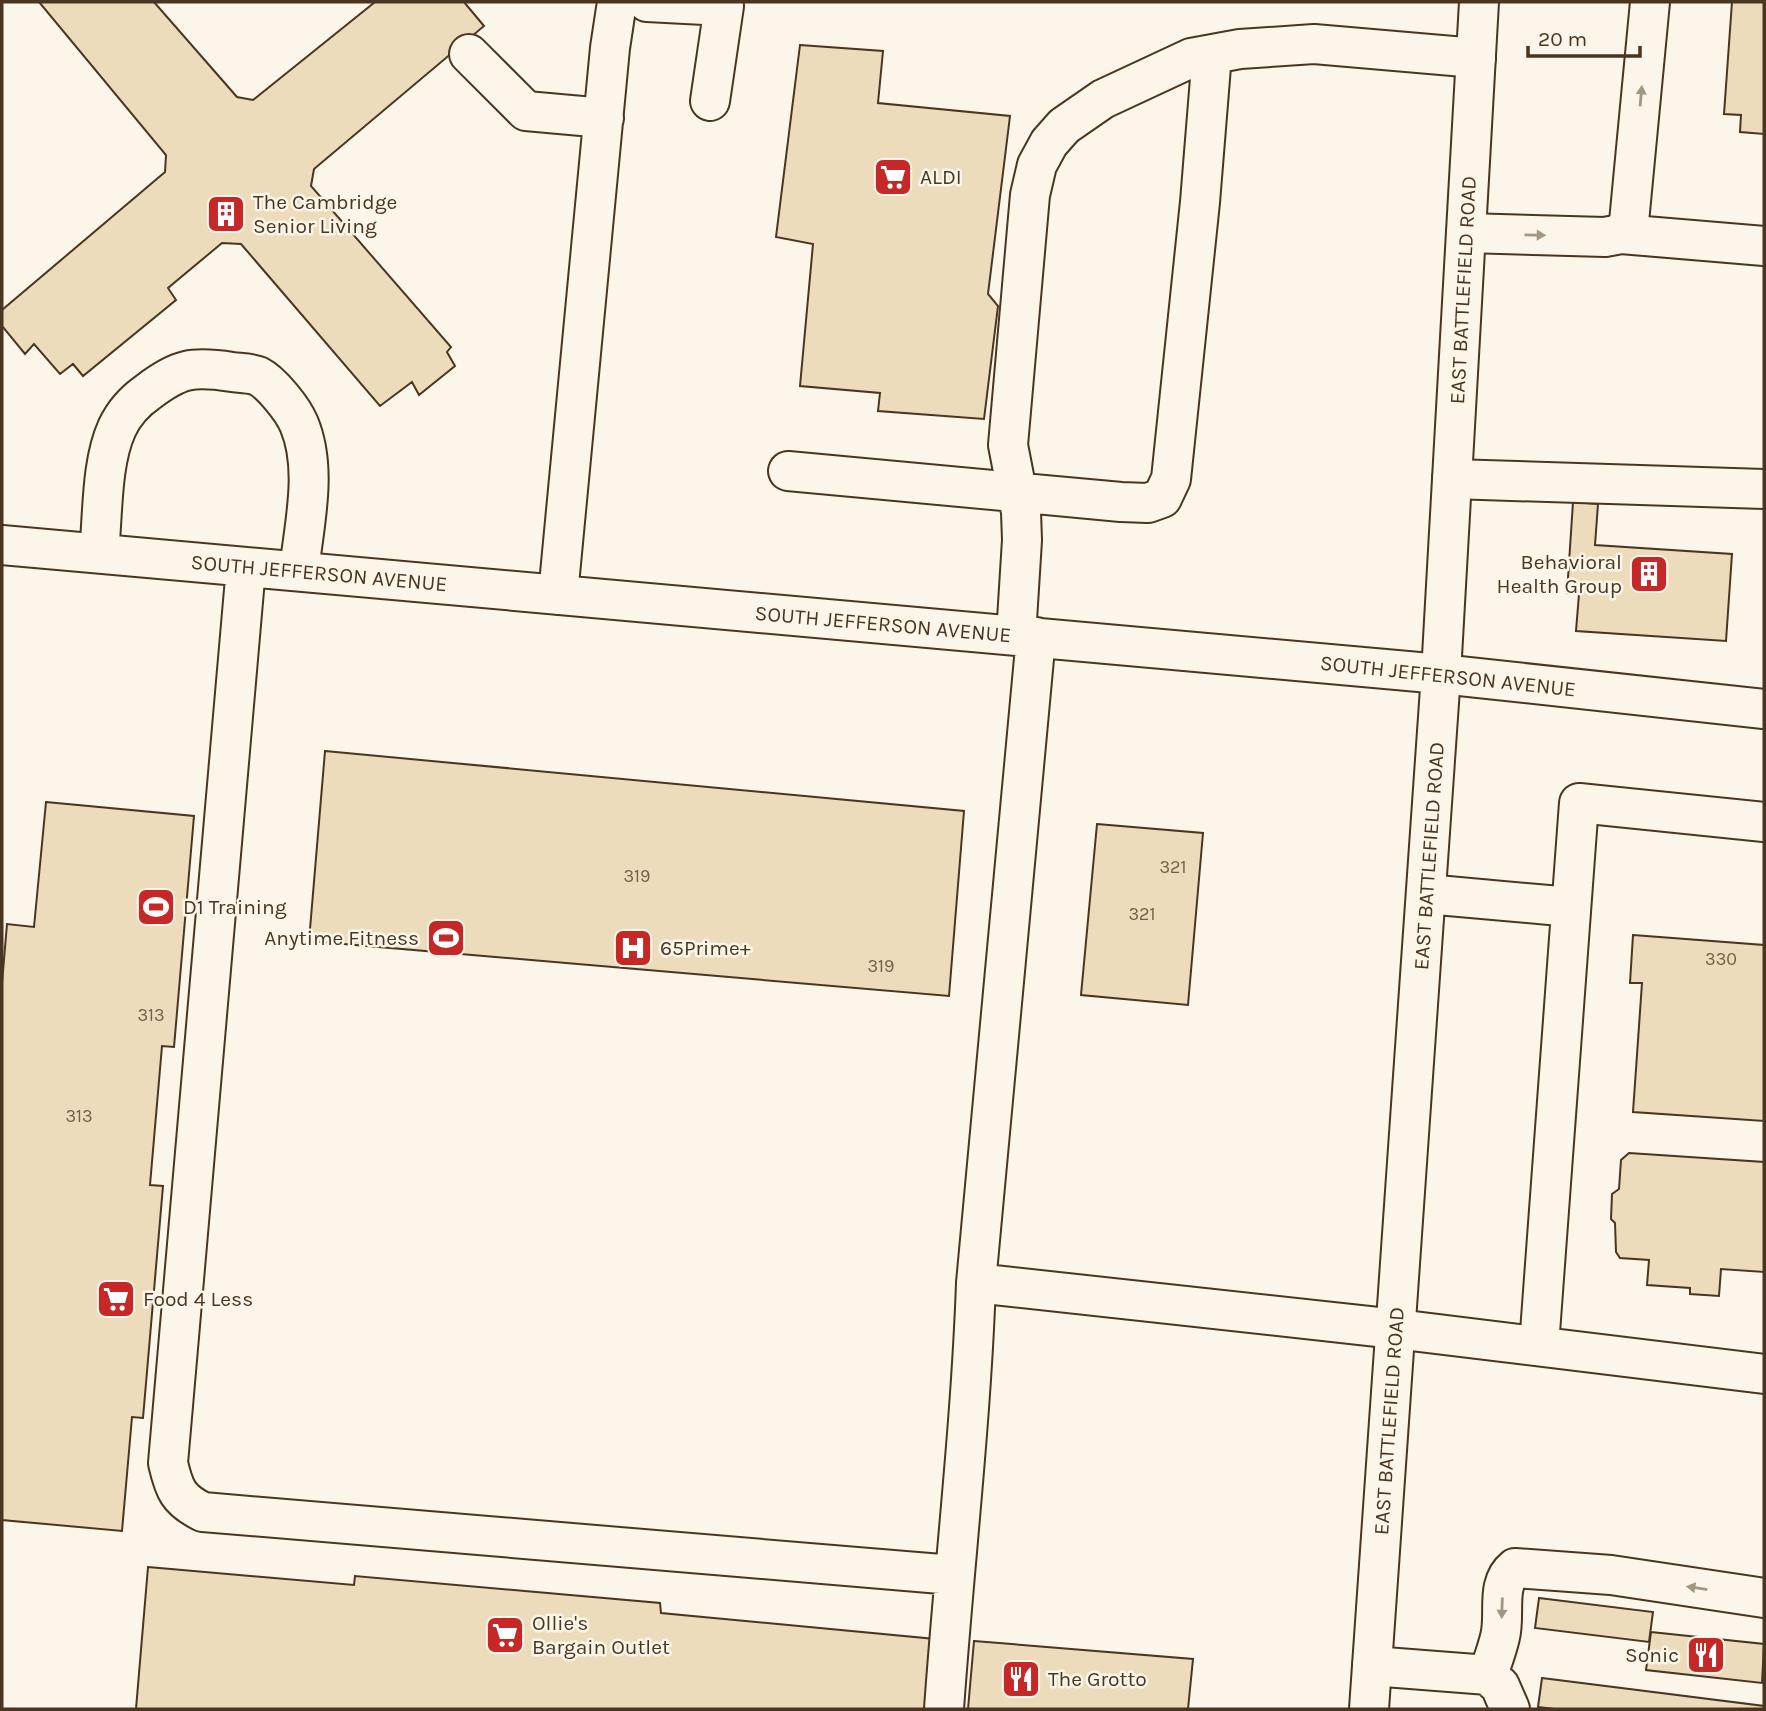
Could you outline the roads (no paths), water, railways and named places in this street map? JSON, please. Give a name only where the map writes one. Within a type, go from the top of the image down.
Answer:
[{"type":"street","points":[[558,595],[617,2]]},
{"type":"street","points":[[647,2],[724,6],[710,101]]},
{"type":"street","name":"EAST BATTLEFIELD ROAD","points":[[1369,1709],[1441,674],[1479,2]]},
{"type":"street","points":[[1620,234],[1629,222],[1650,2]]},
{"type":"street","points":[[944,1709],[953,1575],[971,1401],[976,1283],[1026,636],[1021,512],[1008,445],[1030,195],[1037,165],[1049,143],[1064,126],[1103,99],[1191,58],[1240,49],[1314,44],[1476,58]]},
{"type":"street","points":[[469,54],[526,111],[604,118]]},
{"type":"street","points":[[788,471],[1121,502],[1148,503],[1162,498],[1171,479],[1200,202],[1212,54]]},
{"type":"street","points":[[1466,233],[1605,237],[1620,234],[1764,246]]},
{"type":"street","points":[[99,553],[108,454],[118,426],[134,402],[170,374],[194,369],[217,369],[257,376],[281,397],[299,423],[308,461],[308,485],[299,571]]},
{"type":"street","points":[[1452,479],[1764,489]]},
{"type":"street","name":"SOUTH JEFFERSON AVENUE","points":[[2,545],[1441,674],[1764,709]]},
{"type":"street","points":[[246,567],[168,1463],[174,1485],[185,1503],[202,1512],[953,1575]]},
{"type":"street","points":[[1539,1346],[1579,803],[1764,822]]},
{"type":"street","points":[[1426,894],[1571,907]]},
{"type":"street","points":[[976,1283],[1396,1329],[1764,1374]]},
{"type":"street","points":[[1488,1675],[1501,1635],[1503,1593],[1507,1574],[1515,1568],[1611,1574],[1764,1598]]},
{"type":"street","points":[[1372,1666],[1488,1675],[1500,1686],[1510,1709]]},
{"type":"place","name":"ALDI","points":[[893,177]]},
{"type":"place","name":"The Cambridge Senior Living","points":[[226,214]]},
{"type":"place","name":"Behavioral Health Group","points":[[1649,574]]},
{"type":"place","name":"D1 Training","points":[[156,907]]},
{"type":"place","name":"Anytime Fitness","points":[[446,938]]},
{"type":"place","name":"65Prime+","points":[[633,948]]},
{"type":"place","name":"Food 4 Less","points":[[116,1299]]},
{"type":"place","name":"Ollie's Bargain Outlet","points":[[505,1635]]},
{"type":"place","name":"Sonic","points":[[1706,1655]]},
{"type":"place","name":"The Grotto","points":[[1021,1679]]}]
